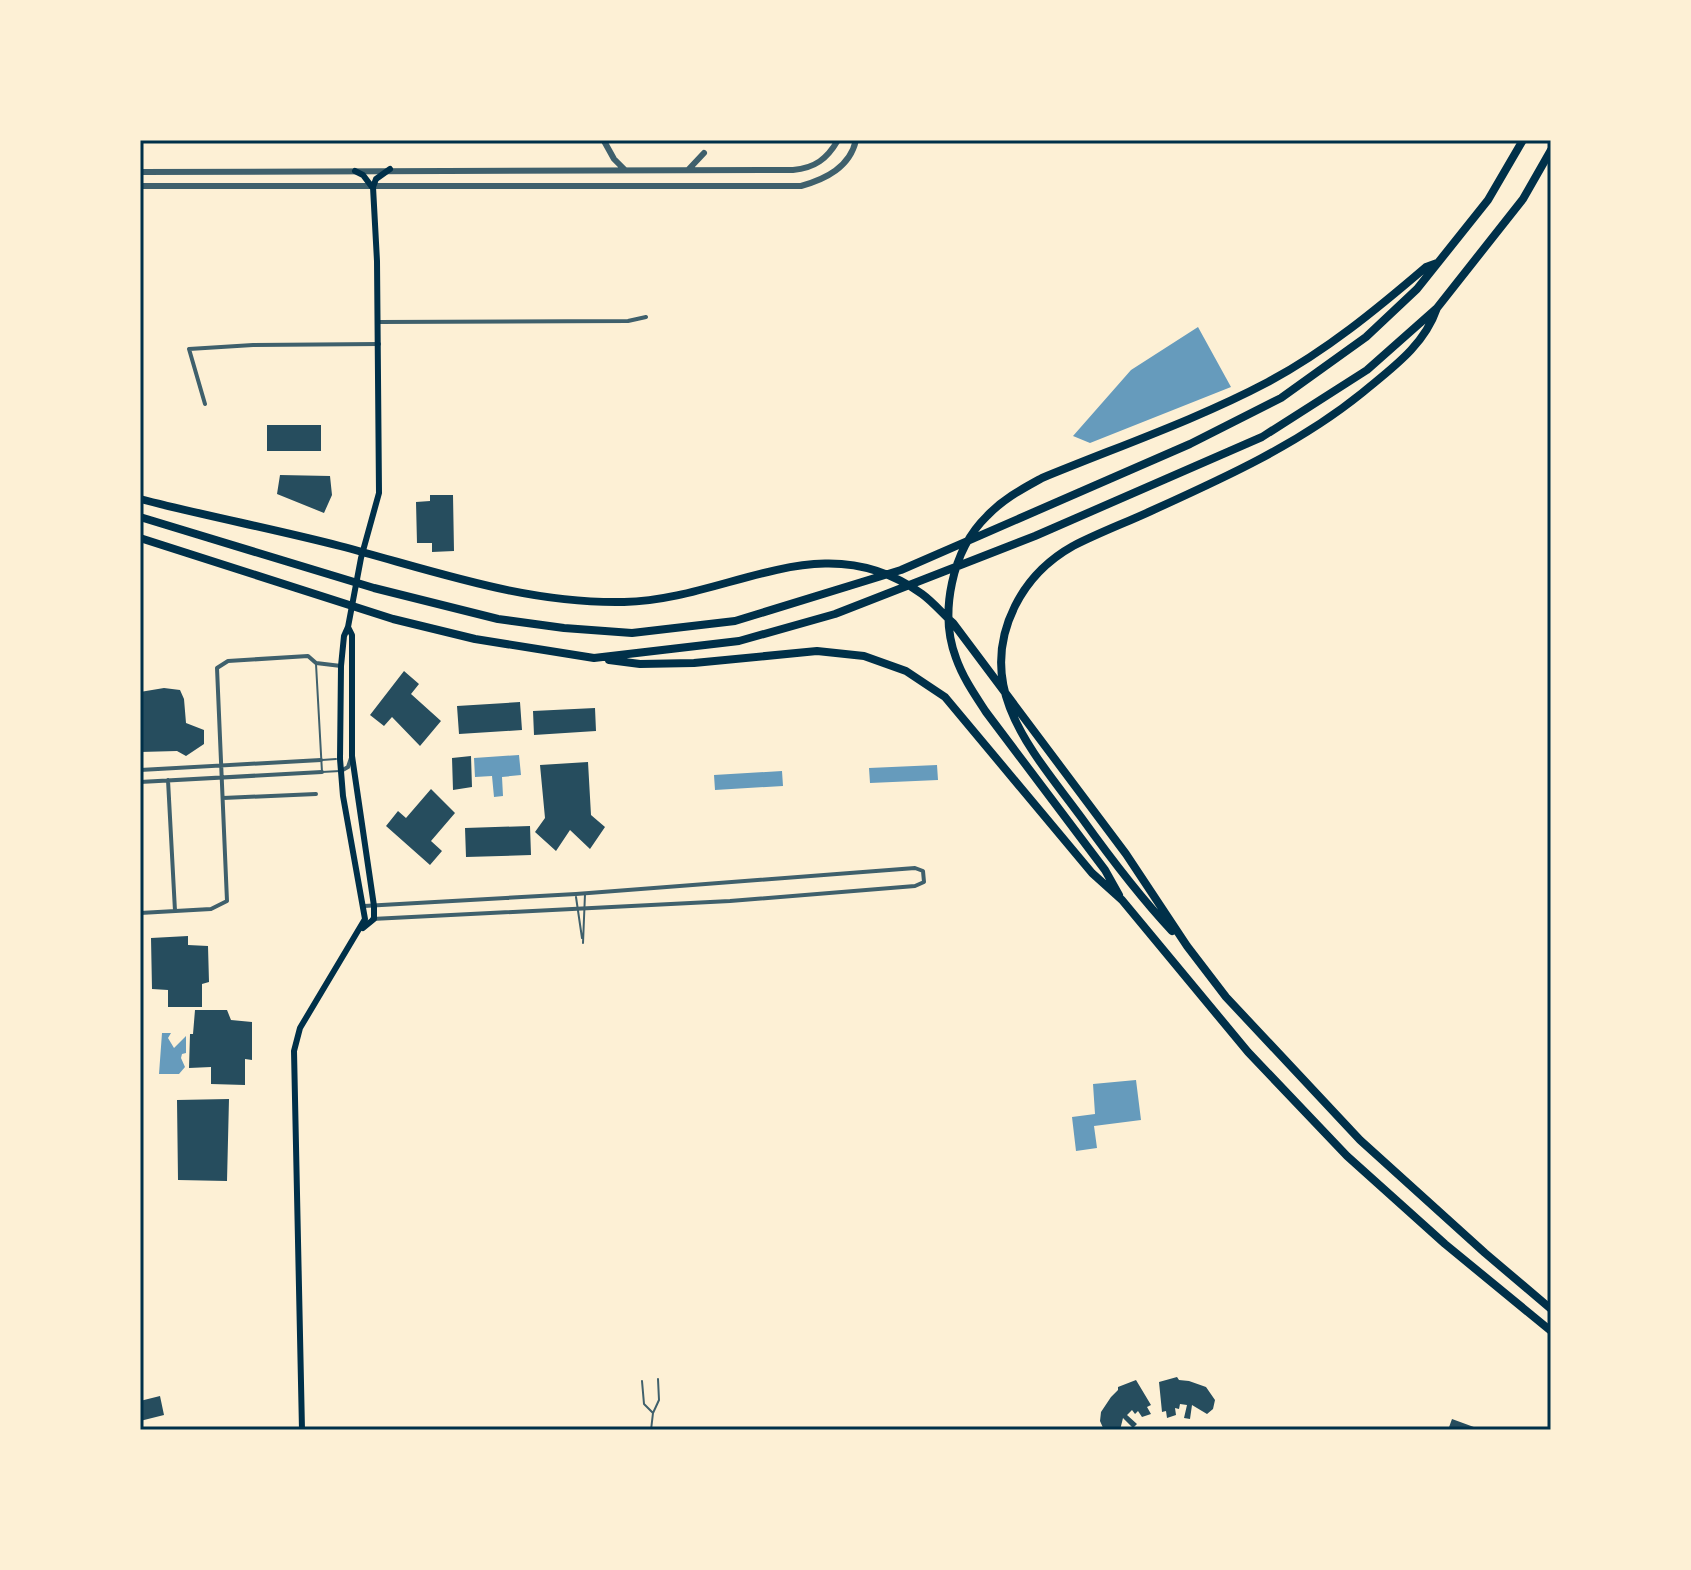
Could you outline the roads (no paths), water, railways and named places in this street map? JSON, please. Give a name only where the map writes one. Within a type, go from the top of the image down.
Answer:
[{"type":"highway","points":[[140,517],[374,588],[498,619],[632,633],[735,621],[901,570],[1190,444],[1281,398],[1366,337],[1417,289],[1488,200],[1523,140]]},
{"type":"highway","points":[[594,658],[670,651],[753,637],[835,614],[1035,536],[1262,437],[1367,370],[1437,308],[1523,199],[1551,150]]},
{"type":"highway","points":[[1122,900],[1105,870],[968,684],[950,635],[948,607],[952,580],[962,553],[984,518],[1009,496],[1042,478],[1268,382],[1365,318],[1426,267],[1438,263]]},
{"type":"highway","points":[[1187,946],[1156,914],[1086,824],[1027,745],[1013,720],[1004,694],[1001,670],[1008,622],[1023,590],[1044,566],[1073,546],[1210,484],[1326,422],[1404,357],[1430,329],[1437,308]]},
{"type":"highway","points":[[140,499],[311,539],[538,598],[626,602],[664,599],[808,563],[867,567],[923,594],[953,623],[1126,854],[1187,946],[1226,997],[1360,1140],[1485,1253],[1548,1304]]},
{"type":"highway","points":[[140,538],[435,631],[640,664],[694,663],[817,651],[864,656],[906,671],[945,697],[1092,873],[1122,900],[1248,1052],[1347,1156],[1551,1331]]},
{"type":"highway","points":[[1540,1324],[1551,1338]]},
{"type":"main road","points":[[302,1430],[294,1051],[300,1028],[365,919],[341,771],[341,666],[354,590],[379,493],[375,344],[379,322],[373,187],[376,179],[390,169]]},
{"type":"main road","points":[[355,171],[373,187]]},
{"type":"main road","points":[[348,627],[352,635],[351,767],[374,906],[374,919],[360,931]]},
{"type":"street","points":[[140,172],[390,169],[685,172],[807,169],[822,162],[838,140]]},
{"type":"street","points":[[140,186],[801,186],[822,180],[844,164],[856,140]]},
{"type":"street","points":[[604,141],[614,159],[625,170]]},
{"type":"street","points":[[685,172],[693,168],[704,153]]},
{"type":"street","points":[[379,322],[628,321],[646,317]]},
{"type":"street","points":[[205,404],[189,349],[375,344]]},
{"type":"street","points":[[140,913],[211,909],[227,901],[217,668],[228,661],[308,656],[316,663],[341,666]]},
{"type":"street","points":[[340,759],[351,767]]},
{"type":"street","points":[[140,770],[321,760]]},
{"type":"street","points":[[341,771],[351,767]]},
{"type":"street","points":[[140,782],[322,772]]},
{"type":"street","points":[[168,780],[175,911]]},
{"type":"street","points":[[223,798],[316,794]]},
{"type":"street","points":[[364,906],[576,894],[915,868],[923,871],[925,878],[924,882],[915,886],[730,901],[365,919]]},
{"type":"lane","points":[[316,663],[322,772],[341,771]]},
{"type":"lane","points":[[321,760],[340,759]]},
{"type":"lane","points":[[576,894],[583,943],[585,893]]},
{"type":"lane","points":[[651,1430],[653,1413],[659,1400],[658,1379]]},
{"type":"lane","points":[[642,1381],[644,1404],[653,1413]]},
{"type":"water","points":[[1198,327],[1231,387],[1090,443],[1073,436],[1131,370]]},
{"type":"water","points":[[519,755],[521,775],[502,777],[503,796],[494,797],[492,776],[475,777],[474,758]]},
{"type":"water","points":[[937,765],[938,780],[870,783],[869,768]]},
{"type":"water","points":[[782,771],[783,786],[715,790],[714,775]]},
{"type":"water","points":[[162,1033],[171,1033],[168,1038],[174,1048],[186,1036],[186,1053],[181,1058],[185,1067],[179,1074],[159,1074]]},
{"type":"water","points":[[1136,1080],[1141,1120],[1094,1126],[1097,1148],[1076,1151],[1072,1117],[1095,1114],[1093,1084]]}]
